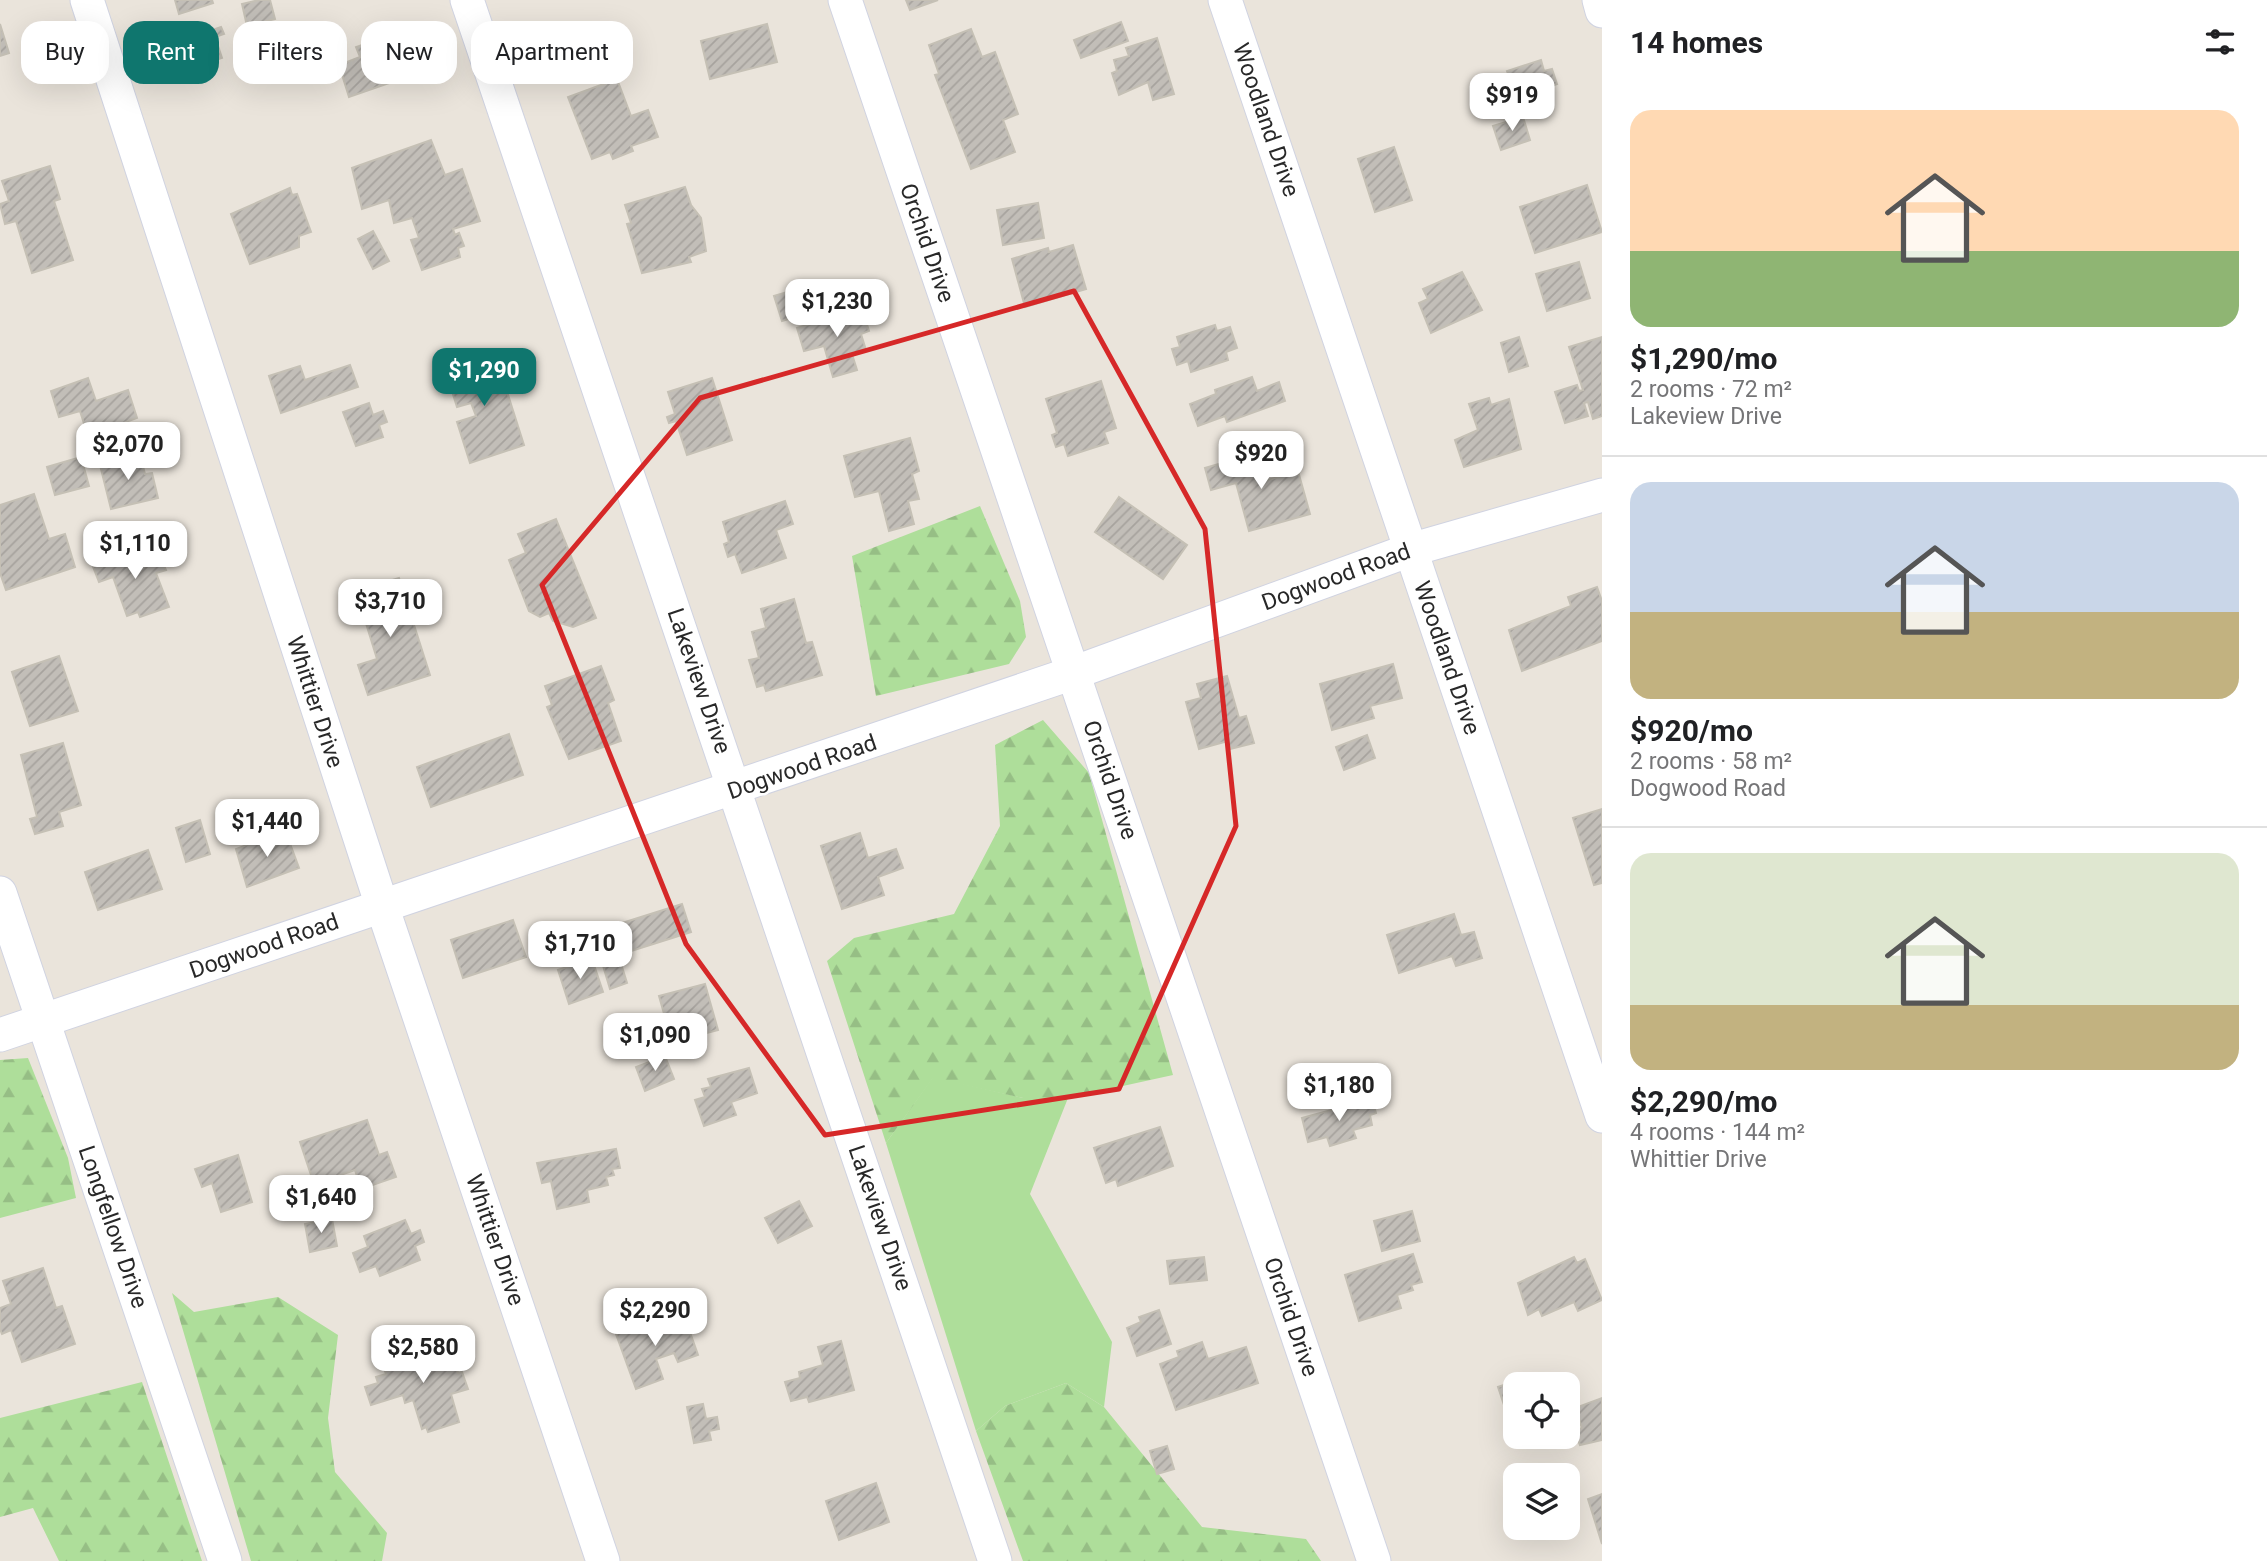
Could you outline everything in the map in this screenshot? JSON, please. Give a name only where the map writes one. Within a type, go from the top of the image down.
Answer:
[{"type":"street","name":"Whittier Drive","points":[[87,0],[382,906],[603,1561]]},
{"type":"street","name":"Lakeview Drive","points":[[467,0],[995,1561]]},
{"type":"street","name":"Orchid Drive","points":[[845,0],[1374,1561]]},
{"type":"street","name":"Woodland Drive","points":[[1225,0],[1602,1116]]},
{"type":"street","points":[[1599,0],[1602,10]]},
{"type":"street","name":"Dogwood Road","points":[[0,1035],[736,789],[1073,673],[1410,550],[1602,495]]},
{"type":"street","name":"Longfellow Drive","points":[[0,893],[225,1561]]},
{"type":"highlighted area","points":[[1074,291],[1205,529],[1236,826],[1119,1089],[825,1135],[686,944],[542,585],[700,398]]},
{"type":"green space","points":[[980,506],[1020,601],[1026,637],[1009,664],[876,696],[852,556]]},
{"type":"green space","points":[[1043,720],[1089,773],[1173,1075],[1068,1098],[1023,1098],[933,1078],[886,1143],[827,961],[854,938],[954,914],[1000,826],[995,745]]},
{"type":"green space","points":[[28,1058],[68,1158],[76,1198],[0,1218],[0,1060]]},
{"type":"green space","points":[[933,1077],[1023,1098],[1068,1098],[1030,1194],[1112,1342],[1104,1407],[1066,1383],[1005,1406],[976,1431],[886,1143]]},
{"type":"green space","points":[[172,1293],[194,1312],[278,1297],[338,1335],[328,1418],[335,1472],[387,1533],[382,1561],[251,1561]]},
{"type":"green space","points":[[142,1382],[202,1561],[59,1561],[33,1508],[0,1517],[0,1418]]},
{"type":"green space","points":[[1066,1383],[1104,1407],[1202,1527],[1306,1539],[1321,1561],[1023,1561],[976,1431],[1005,1406]]},
{"type":"building","points":[[175,0],[212,0],[213,3],[179,14]]},
{"type":"building","points":[[270,0],[275,19],[246,21],[242,4]]},
{"type":"building","points":[[906,0],[938,0],[910,10]]},
{"type":"building","points":[[1121,22],[1128,41],[1081,58],[1074,40]]},
{"type":"building","points":[[0,24],[9,53],[0,56]]},
{"type":"building","points":[[767,24],[777,62],[710,79],[701,41]]},
{"type":"building","points":[[971,29],[982,57],[995,52],[1018,114],[1003,120],[1015,152],[971,169],[935,75],[939,74],[929,45]]},
{"type":"building","points":[[1157,38],[1174,94],[1153,100],[1148,82],[1119,95],[1112,73],[1117,71],[1114,60],[1129,56],[1126,48]]},
{"type":"building","points":[[361,45],[361,84],[387,84],[349,97],[345,84],[347,62],[360,57],[356,47]]},
{"type":"building","points":[[1541,60],[1544,71],[1552,69],[1557,84],[1548,87],[1552,101],[1522,111],[1521,105],[1514,107],[1510,83],[1503,85],[1502,79],[1509,76],[1507,71]]},
{"type":"building","points":[[603,84],[619,84],[631,116],[648,110],[658,137],[631,146],[633,151],[613,159],[610,152],[592,159],[568,97]]},
{"type":"building","points":[[1523,117],[1530,140],[1501,150],[1493,126]]},
{"type":"building","points":[[431,140],[445,175],[462,169],[480,221],[453,229],[455,235],[459,233],[464,246],[458,248],[460,257],[422,270],[411,240],[419,238],[412,218],[394,223],[389,200],[362,209],[352,168]]},
{"type":"building","points":[[1394,147],[1412,200],[1375,212],[1358,159]]},
{"type":"building","points":[[50,166],[60,199],[54,201],[73,260],[32,273],[16,221],[5,224],[0,204],[9,201],[2,181]]},
{"type":"building","points":[[1587,185],[1602,232],[1535,253],[1520,207]]},
{"type":"building","points":[[685,187],[691,205],[701,218],[706,251],[689,257],[691,262],[642,273],[627,224],[631,223],[625,205]]},
{"type":"building","points":[[290,188],[292,195],[297,194],[311,232],[299,236],[299,247],[250,264],[231,214]]},
{"type":"building","points":[[1038,203],[1044,238],[1003,245],[997,210]]},
{"type":"building","points":[[373,231],[389,261],[373,269],[358,239]]},
{"type":"building","points":[[1073,245],[1086,289],[1025,307],[1012,259],[1048,248],[1049,252]]},
{"type":"building","points":[[1579,262],[1590,298],[1547,311],[1536,274]]},
{"type":"building","points":[[1462,272],[1482,310],[1431,333],[1419,303],[1428,299],[1423,289]]},
{"type":"building","points":[[818,283],[825,308],[782,321],[774,296]]},
{"type":"building","points":[[862,308],[869,331],[861,334],[866,350],[852,354],[857,370],[833,377],[824,346],[804,351],[797,328]]},
{"type":"building","points":[[1215,325],[1217,331],[1230,327],[1237,348],[1226,352],[1228,360],[1191,372],[1188,361],[1177,365],[1172,349],[1180,347],[1177,337]]},
{"type":"building","points":[[1519,337],[1528,366],[1509,372],[1501,343]]},
{"type":"building","points":[[1602,337],[1602,416],[1593,419],[1588,402],[1584,403],[1588,416],[1565,423],[1555,392],[1577,385],[1579,391],[1583,390],[1569,347]]},
{"type":"building","points":[[486,352],[495,378],[502,376],[524,445],[470,463],[457,422],[476,416],[471,403],[457,407],[444,366]]},
{"type":"building","points":[[350,365],[358,387],[281,413],[269,376],[300,366],[305,380]]},
{"type":"building","points":[[1252,377],[1257,391],[1279,382],[1285,401],[1227,422],[1225,416],[1198,426],[1190,404],[1216,394],[1215,390]]},
{"type":"building","points":[[88,378],[96,401],[128,390],[137,418],[115,426],[118,435],[105,439],[101,429],[87,433],[80,411],[59,417],[51,391]]},
{"type":"building","points":[[712,378],[732,440],[687,455],[676,421],[669,423],[667,417],[675,414],[668,392]]},
{"type":"building","points":[[1101,381],[1116,428],[1104,432],[1108,443],[1068,456],[1064,444],[1056,447],[1052,435],[1057,433],[1046,399]]},
{"type":"building","points":[[1489,398],[1491,405],[1509,399],[1521,449],[1464,467],[1455,440],[1478,430],[1469,404]]},
{"type":"building","points":[[369,403],[373,415],[383,411],[387,422],[379,425],[383,437],[356,446],[343,412]]},
{"type":"building","points":[[910,438],[919,471],[912,474],[919,499],[908,501],[914,524],[889,531],[879,491],[855,497],[844,456]]},
{"type":"building","points":[[1260,452],[1268,480],[1298,471],[1310,514],[1249,531],[1236,483],[1211,490],[1205,468]]},
{"type":"building","points":[[140,455],[145,474],[152,473],[158,498],[111,509],[100,465]]},
{"type":"building","points":[[81,457],[89,486],[55,495],[47,467]]},
{"type":"building","points":[[34,494],[49,539],[65,534],[75,567],[6,590],[0,573],[0,505]]},
{"type":"building","points":[[1119,497],[1187,545],[1163,579],[1095,532]]},
{"type":"building","points":[[785,501],[793,524],[776,530],[786,558],[742,573],[735,554],[728,557],[724,544],[729,542],[723,522]]},
{"type":"building","points":[[556,519],[596,618],[573,627],[553,621],[549,613],[540,617],[529,611],[509,560],[526,553],[518,534]]},
{"type":"building","points":[[140,547],[142,554],[149,552],[152,559],[160,556],[166,570],[156,573],[169,607],[140,617],[138,612],[127,616],[113,577],[99,582],[92,564]]},
{"type":"building","points":[[399,578],[430,675],[368,695],[358,665],[377,659],[356,591]]},
{"type":"building","points":[[1597,587],[1602,601],[1602,641],[1522,671],[1509,630],[1571,606],[1568,597]]},
{"type":"building","points":[[794,599],[806,643],[812,642],[822,675],[766,691],[764,685],[757,687],[749,660],[759,658],[752,632],[766,628],[761,609]]},
{"type":"building","points":[[59,656],[78,711],[30,726],[12,672]]},
{"type":"building","points":[[1393,664],[1402,698],[1370,706],[1374,718],[1332,730],[1320,684]]},
{"type":"building","points":[[601,666],[614,700],[608,703],[621,741],[569,759],[547,707],[552,705],[545,686]]},
{"type":"building","points":[[1227,676],[1239,718],[1246,716],[1254,743],[1230,749],[1228,741],[1199,749],[1186,702],[1201,698],[1197,684]]},
{"type":"building","points":[[509,734],[523,775],[431,807],[417,767]]},
{"type":"building","points":[[1367,735],[1375,758],[1344,770],[1336,747]]},
{"type":"building","points":[[63,743],[81,805],[59,812],[63,826],[35,834],[30,819],[37,817],[21,755]]},
{"type":"building","points":[[1602,809],[1602,883],[1594,885],[1573,818]]},
{"type":"building","points":[[200,820],[210,854],[186,862],[176,828]]},
{"type":"building","points":[[285,830],[299,868],[247,887],[236,849]]},
{"type":"building","points":[[860,833],[868,858],[896,849],[903,868],[878,877],[884,895],[842,909],[821,846]]},
{"type":"building","points":[[148,850],[162,889],[98,910],[85,872]]},
{"type":"building","points":[[682,904],[691,932],[628,952],[619,924]]},
{"type":"building","points":[[1454,914],[1461,935],[1474,932],[1482,958],[1456,966],[1452,956],[1399,973],[1387,935]]},
{"type":"building","points":[[513,920],[526,957],[463,978],[451,940]]},
{"type":"building","points":[[618,954],[627,983],[610,989],[601,959]]},
{"type":"building","points":[[592,959],[603,992],[569,1004],[558,970]]},
{"type":"building","points":[[705,984],[718,1030],[672,1042],[659,996]]},
{"type":"building","points":[[665,1056],[674,1079],[645,1091],[636,1067]]},
{"type":"building","points":[[749,1068],[757,1093],[731,1102],[736,1115],[704,1126],[695,1100],[705,1097],[702,1089],[711,1087],[708,1079]]},
{"type":"building","points":[[1372,1099],[1376,1113],[1370,1115],[1372,1125],[1353,1130],[1356,1138],[1330,1146],[1327,1137],[1308,1142],[1302,1118]]},
{"type":"building","points":[[367,1120],[379,1155],[387,1152],[396,1177],[361,1189],[355,1170],[314,1184],[300,1142]]},
{"type":"building","points":[[1160,1127],[1173,1166],[1118,1186],[1116,1179],[1106,1183],[1094,1148]]},
{"type":"building","points":[[616,1149],[620,1168],[612,1169],[614,1175],[606,1177],[608,1185],[587,1190],[589,1202],[557,1209],[551,1181],[542,1183],[537,1163]]},
{"type":"building","points":[[238,1155],[252,1202],[221,1212],[212,1183],[202,1187],[195,1169]]},
{"type":"building","points":[[799,1201],[812,1226],[778,1243],[765,1218]]},
{"type":"building","points":[[1412,1211],[1420,1241],[1382,1251],[1374,1221]]},
{"type":"building","points":[[332,1219],[337,1246],[310,1252],[305,1224]]},
{"type":"building","points":[[405,1220],[411,1234],[420,1230],[424,1242],[415,1246],[420,1260],[380,1276],[376,1266],[360,1272],[353,1253],[368,1247],[364,1236]]},
{"type":"building","points":[[1413,1254],[1422,1282],[1411,1285],[1413,1290],[1397,1295],[1401,1308],[1359,1321],[1345,1275]]},
{"type":"building","points":[[1204,1257],[1207,1280],[1170,1284],[1167,1261]]},
{"type":"building","points":[[1574,1257],[1577,1263],[1585,1259],[1602,1300],[1578,1311],[1574,1302],[1542,1316],[1539,1309],[1528,1315],[1518,1283]]},
{"type":"building","points":[[43,1268],[56,1308],[62,1306],[75,1344],[22,1362],[11,1330],[2,1334],[0,1329],[0,1308],[11,1304],[3,1281]]},
{"type":"building","points":[[1159,1310],[1171,1344],[1137,1356],[1127,1328],[1141,1322],[1139,1317]]},
{"type":"building","points":[[672,1314],[676,1324],[686,1321],[698,1355],[678,1362],[674,1353],[656,1359],[663,1379],[636,1389],[616,1334]]},
{"type":"building","points":[[841,1341],[854,1390],[809,1402],[807,1397],[791,1401],[785,1382],[800,1378],[799,1372],[823,1365],[818,1347]]},
{"type":"building","points":[[1202,1342],[1208,1359],[1246,1347],[1258,1383],[1176,1410],[1160,1364],[1179,1357],[1177,1351]]},
{"type":"building","points":[[449,1343],[458,1373],[462,1372],[468,1389],[451,1394],[459,1422],[428,1432],[426,1427],[422,1429],[413,1400],[405,1403],[403,1395],[371,1405],[365,1387],[378,1383],[376,1377],[386,1374],[382,1363]]},
{"type":"building","points":[[1503,1385],[1503,1402],[1498,1387]]},
{"type":"building","points":[[1602,1398],[1602,1440],[1580,1445],[1580,1406]]},
{"type":"building","points":[[703,1404],[706,1419],[717,1417],[719,1429],[709,1431],[711,1440],[694,1443],[687,1407]]},
{"type":"building","points":[[1167,1446],[1174,1469],[1157,1474],[1150,1451]]},
{"type":"building","points":[[876,1483],[889,1522],[839,1540],[826,1501]]},
{"type":"building","points":[[1602,1494],[1602,1544],[1588,1499]]}]
